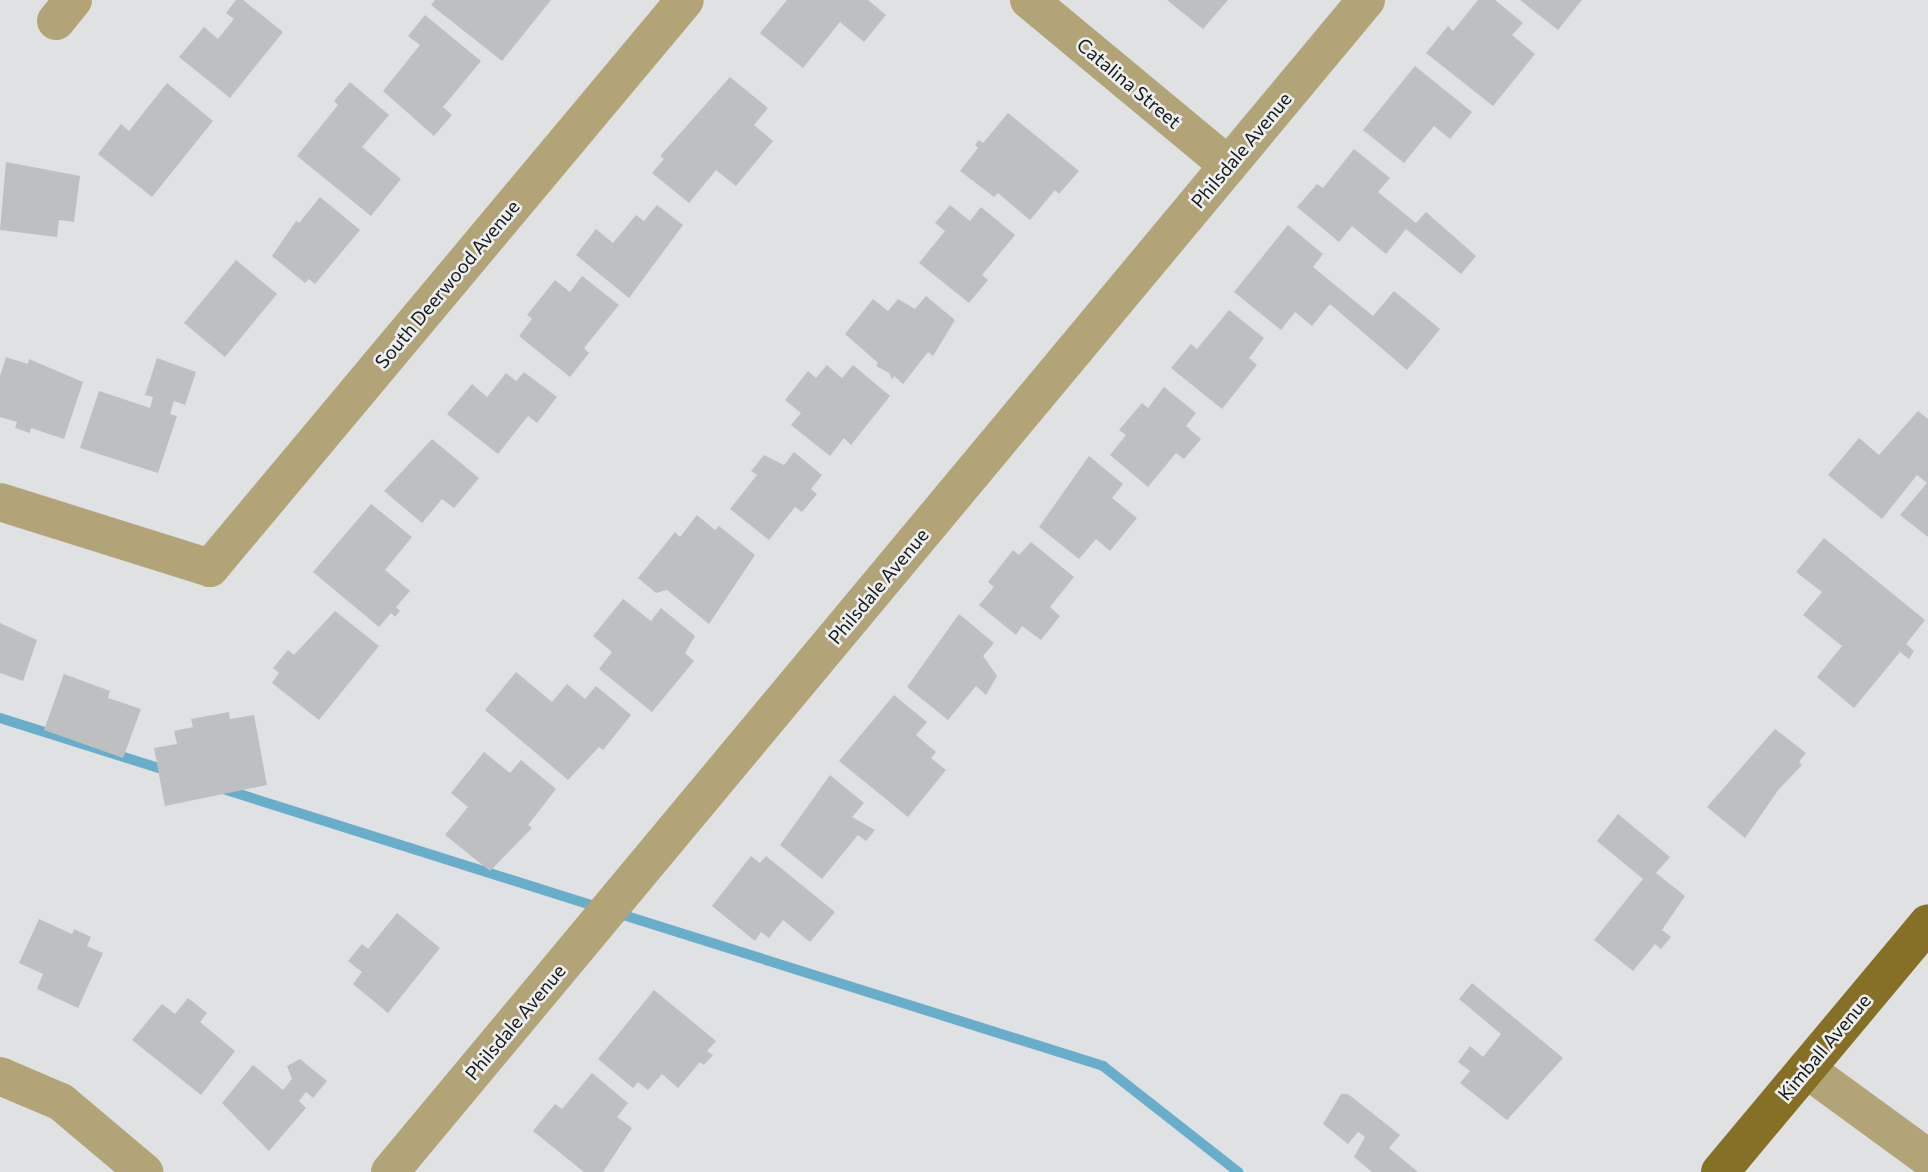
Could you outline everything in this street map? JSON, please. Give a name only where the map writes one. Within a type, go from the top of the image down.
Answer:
[{"type":"main road","name":"Kimball Avenue","points":[[1720,1172],[1928,923]]},
{"type":"street","name":"South Deerwood Avenue","points":[[0,502],[210,568],[685,0]]},
{"type":"street","name":"Catalina Street","points":[[1030,0],[1228,165]]},
{"type":"street","name":"Philsdale Avenue","points":[[390,1172],[1366,0]]},
{"type":"street","points":[[1806,1069],[1928,1158]]},
{"type":"street","points":[[0,1076],[61,1102],[144,1172]]},
{"type":"building","points":[[236,0],[243,0],[283,32],[230,98],[179,57],[204,27],[218,39],[234,19],[226,13]]},
{"type":"building","points":[[435,0],[551,0],[502,61],[431,5]]},
{"type":"building","points":[[787,0],[868,0],[886,15],[864,42],[840,22],[803,68],[760,33]]},
{"type":"building","points":[[1167,0],[1228,0],[1203,29]]},
{"type":"building","points":[[1478,0],[1495,0],[1523,23],[1512,35],[1535,54],[1493,106],[1426,53],[1448,26],[1453,31]]},
{"type":"building","points":[[1520,0],[1582,0],[1558,30]]},
{"type":"building","points":[[425,15],[481,61],[443,107],[452,115],[434,136],[383,91],[420,45],[408,36]]},
{"type":"building","points":[[1415,66],[1472,112],[1450,139],[1434,126],[1404,163],[1363,130]]},
{"type":"building","points":[[730,77],[768,108],[754,125],[773,141],[736,186],[716,170],[689,203],[652,173],[664,159],[660,156]]},
{"type":"building","points":[[350,82],[389,115],[362,147],[401,179],[371,216],[297,156],[338,105],[334,101]]},
{"type":"building","points":[[167,83],[213,121],[152,197],[98,154],[121,124],[129,131]]},
{"type":"building","points":[[1008,113],[1079,171],[1059,194],[1055,190],[1030,220],[998,193],[994,197],[960,171],[978,148],[975,145],[979,140],[983,143]]},
{"type":"building","points":[[1354,149],[1390,178],[1378,192],[1416,223],[1426,212],[1476,256],[1461,274],[1406,229],[1386,254],[1352,226],[1339,242],[1297,207],[1317,184],[1323,188]]},
{"type":"building","points":[[6,162],[80,176],[74,222],[59,220],[57,237],[0,230]]},
{"type":"building","points":[[320,197],[360,230],[315,284],[309,279],[305,283],[272,256],[296,221],[299,223]]},
{"type":"building","points":[[657,205],[683,225],[629,298],[576,255],[596,229],[613,243],[636,215],[644,221]]},
{"type":"building","points":[[950,205],[970,221],[981,207],[1015,235],[982,275],[988,280],[969,303],[919,263],[945,231],[935,223]]},
{"type":"building","points":[[1288,225],[1323,254],[1313,267],[1373,316],[1394,291],[1440,329],[1407,370],[1330,304],[1312,326],[1295,312],[1281,330],[1234,292]]},
{"type":"building","points":[[236,260],[277,294],[225,357],[184,323]]},
{"type":"building","points":[[582,276],[619,305],[584,348],[589,353],[570,377],[519,336],[532,319],[527,315],[555,280],[570,292]]},
{"type":"building","points":[[926,296],[955,320],[933,356],[928,352],[903,384],[894,376],[892,380],[889,373],[876,366],[878,363],[845,334],[873,299],[888,311],[898,299],[915,309]]},
{"type":"building","points":[[1229,310],[1264,338],[1249,358],[1257,365],[1222,409],[1171,368],[1191,344],[1197,349]]},
{"type":"building","points":[[6,357],[28,364],[29,359],[83,382],[64,439],[31,428],[30,433],[15,428],[17,422],[0,417],[0,376]]},
{"type":"building","points":[[157,358],[196,372],[185,405],[174,401],[170,414],[177,416],[158,473],[80,448],[99,391],[150,408],[153,397],[145,395]]},
{"type":"building","points":[[827,365],[842,378],[853,365],[890,396],[851,445],[844,438],[830,456],[791,425],[801,413],[785,400],[808,371],[816,378]]},
{"type":"building","points":[[524,372],[557,397],[537,423],[528,416],[498,454],[447,414],[472,384],[487,397],[506,373],[516,381]]},
{"type":"building","points":[[1164,387],[1196,413],[1186,426],[1201,439],[1184,459],[1176,453],[1148,487],[1110,455],[1126,435],[1119,430],[1142,403],[1148,408]]},
{"type":"building","points":[[1918,411],[1928,419],[1928,537],[1900,515],[1927,483],[1917,475],[1882,519],[1828,475],[1859,438],[1879,455]]},
{"type":"building","points":[[432,439],[479,478],[454,508],[442,499],[422,523],[384,491]]},
{"type":"building","points":[[794,452],[822,475],[811,489],[817,494],[802,512],[795,507],[769,540],[730,509],[757,475],[751,471],[764,455],[784,465]]},
{"type":"building","points":[[1089,456],[1123,484],[1112,498],[1137,518],[1110,551],[1096,539],[1079,559],[1039,527]]},
{"type":"building","points":[[371,504],[412,537],[385,570],[410,591],[396,607],[400,611],[395,617],[391,613],[379,627],[313,572]]},
{"type":"building","points":[[697,515],[715,530],[719,526],[755,555],[709,624],[667,590],[656,593],[638,578],[675,532],[680,537]]},
{"type":"building","points":[[1824,538],[1925,620],[1906,644],[1914,651],[1909,659],[1900,652],[1854,708],[1817,677],[1842,646],[1803,615],[1822,592],[1796,572]]},
{"type":"building","points":[[1031,542],[1074,577],[1050,607],[1060,616],[1041,640],[1022,626],[1016,635],[979,605],[994,587],[988,582],[1013,550],[1019,555]]},
{"type":"building","points":[[623,599],[651,621],[661,608],[695,636],[685,653],[694,661],[652,712],[599,669],[612,652],[593,636]]},
{"type":"building","points":[[335,611],[379,646],[319,720],[272,683],[279,673],[273,668],[288,650],[294,655]]},
{"type":"building","points":[[959,614],[994,643],[983,656],[997,676],[986,695],[976,686],[948,720],[907,687]]},
{"type":"building","points":[[0,623],[37,640],[23,681],[0,673]]},
{"type":"building","points":[[516,672],[552,702],[567,684],[585,699],[596,686],[631,715],[603,750],[599,747],[568,780],[485,710]]},
{"type":"building","points":[[64,674],[110,691],[108,698],[141,709],[123,758],[44,730]]},
{"type":"building","points":[[894,695],[927,722],[916,735],[936,752],[931,758],[946,770],[908,817],[839,761]]},
{"type":"building","points":[[229,712],[230,719],[254,715],[267,785],[165,806],[154,748],[177,744],[174,731],[193,727],[191,719]]},
{"type":"building","points":[[1775,729],[1806,753],[1799,762],[1802,765],[1779,789],[1745,838],[1707,807]]},
{"type":"building","points":[[484,752],[510,773],[521,760],[556,789],[528,825],[532,828],[490,871],[445,835],[468,807],[451,793]]},
{"type":"building","points":[[830,775],[864,803],[852,817],[875,830],[866,841],[858,835],[822,879],[780,845]]},
{"type":"building","points":[[1618,814],[1670,857],[1656,873],[1685,896],[1662,930],[1671,937],[1661,949],[1655,944],[1633,971],[1594,940],[1643,879],[1597,841]]},
{"type":"building","points":[[751,856],[760,863],[766,856],[835,912],[810,942],[783,920],[769,938],[761,932],[755,941],[712,906]]},
{"type":"building","points":[[397,913],[440,948],[388,1013],[353,984],[362,972],[348,961],[362,944],[368,949]]},
{"type":"building","points":[[39,919],[72,934],[74,929],[91,937],[87,946],[103,953],[78,1008],[37,989],[43,974],[19,963]]},
{"type":"building","points":[[1472,983],[1563,1058],[1507,1120],[1460,1083],[1470,1071],[1458,1062],[1470,1046],[1483,1057],[1501,1034],[1459,999]]},
{"type":"building","points":[[654,990],[716,1041],[707,1051],[713,1055],[704,1065],[700,1062],[678,1088],[662,1074],[648,1090],[638,1082],[633,1088],[598,1059]]},
{"type":"building","points":[[188,998],[207,1013],[200,1022],[235,1051],[201,1095],[132,1040],[162,1004],[175,1014]]},
{"type":"building","points":[[300,1059],[327,1081],[313,1098],[306,1092],[299,1101],[306,1108],[269,1151],[222,1103],[253,1065],[283,1090],[292,1079],[287,1066]]},
{"type":"building","points":[[592,1073],[628,1103],[617,1117],[632,1128],[603,1172],[584,1172],[533,1131],[555,1104],[562,1109]]},
{"type":"building","points":[[1341,1094],[1348,1094],[1400,1135],[1389,1148],[1418,1172],[1372,1172],[1354,1157],[1365,1137],[1358,1132],[1348,1144],[1323,1124]]},
{"type":"waterway","points":[[0,718],[171,772]]},
{"type":"waterway","points":[[220,788],[601,908]]},
{"type":"waterway","points":[[617,913],[1103,1066],[1238,1172]]}]
